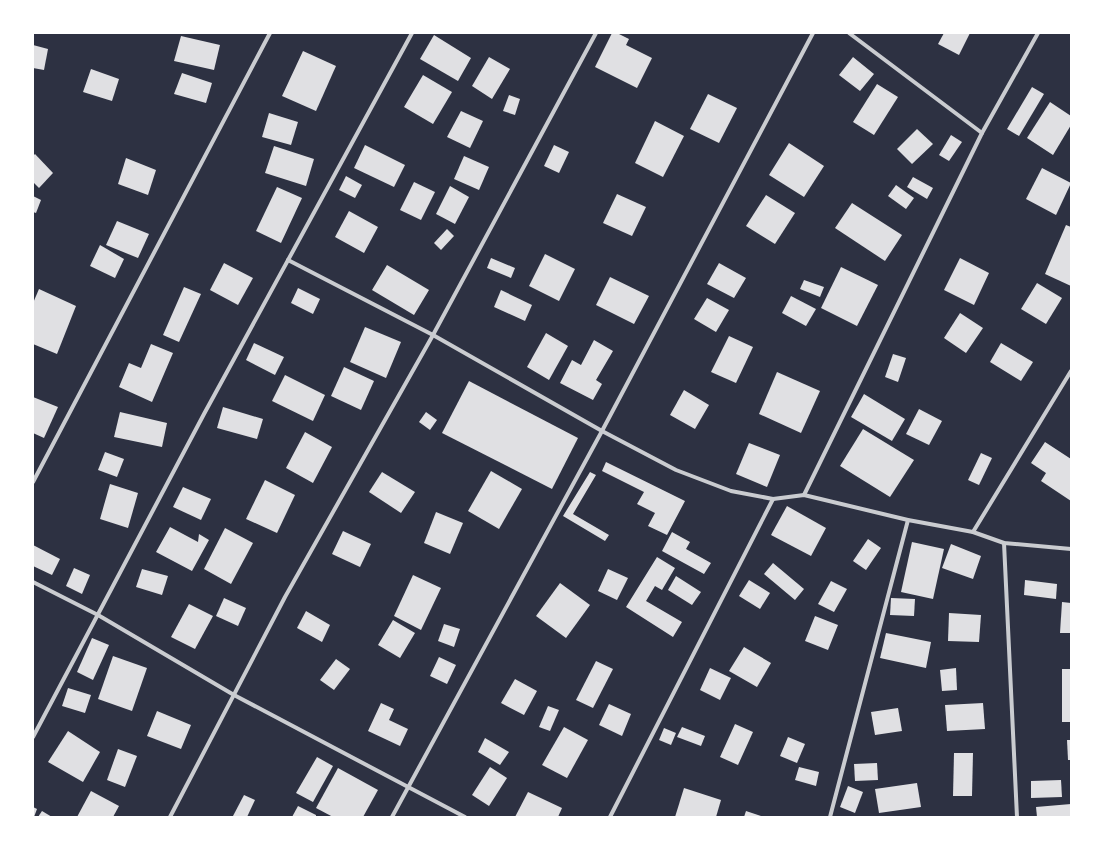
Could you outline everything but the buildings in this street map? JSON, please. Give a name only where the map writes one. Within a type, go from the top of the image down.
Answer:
[{"type":"street","points":[[33,482],[270,33]]},
{"type":"street","points":[[33,737],[288,260],[412,33]]},
{"type":"street","points":[[170,817],[285,597],[433,335],[596,33]]},
{"type":"street","points":[[392,817],[602,431],[813,33]]},
{"type":"street","points":[[849,33],[982,133]]},
{"type":"street","points":[[804,495],[982,133],[1038,33]]},
{"type":"street","points":[[288,260],[433,335],[602,431],[676,470],[731,491],[773,499],[804,495],[908,520],[972,532],[1004,543],[1071,549]]},
{"type":"street","points":[[972,532],[1071,371]]},
{"type":"street","points":[[610,817],[773,499]]},
{"type":"street","points":[[830,817],[908,520]]},
{"type":"street","points":[[1004,543],[1017,817]]},
{"type":"street","points":[[33,582],[98,615],[234,696],[465,817]]}]
